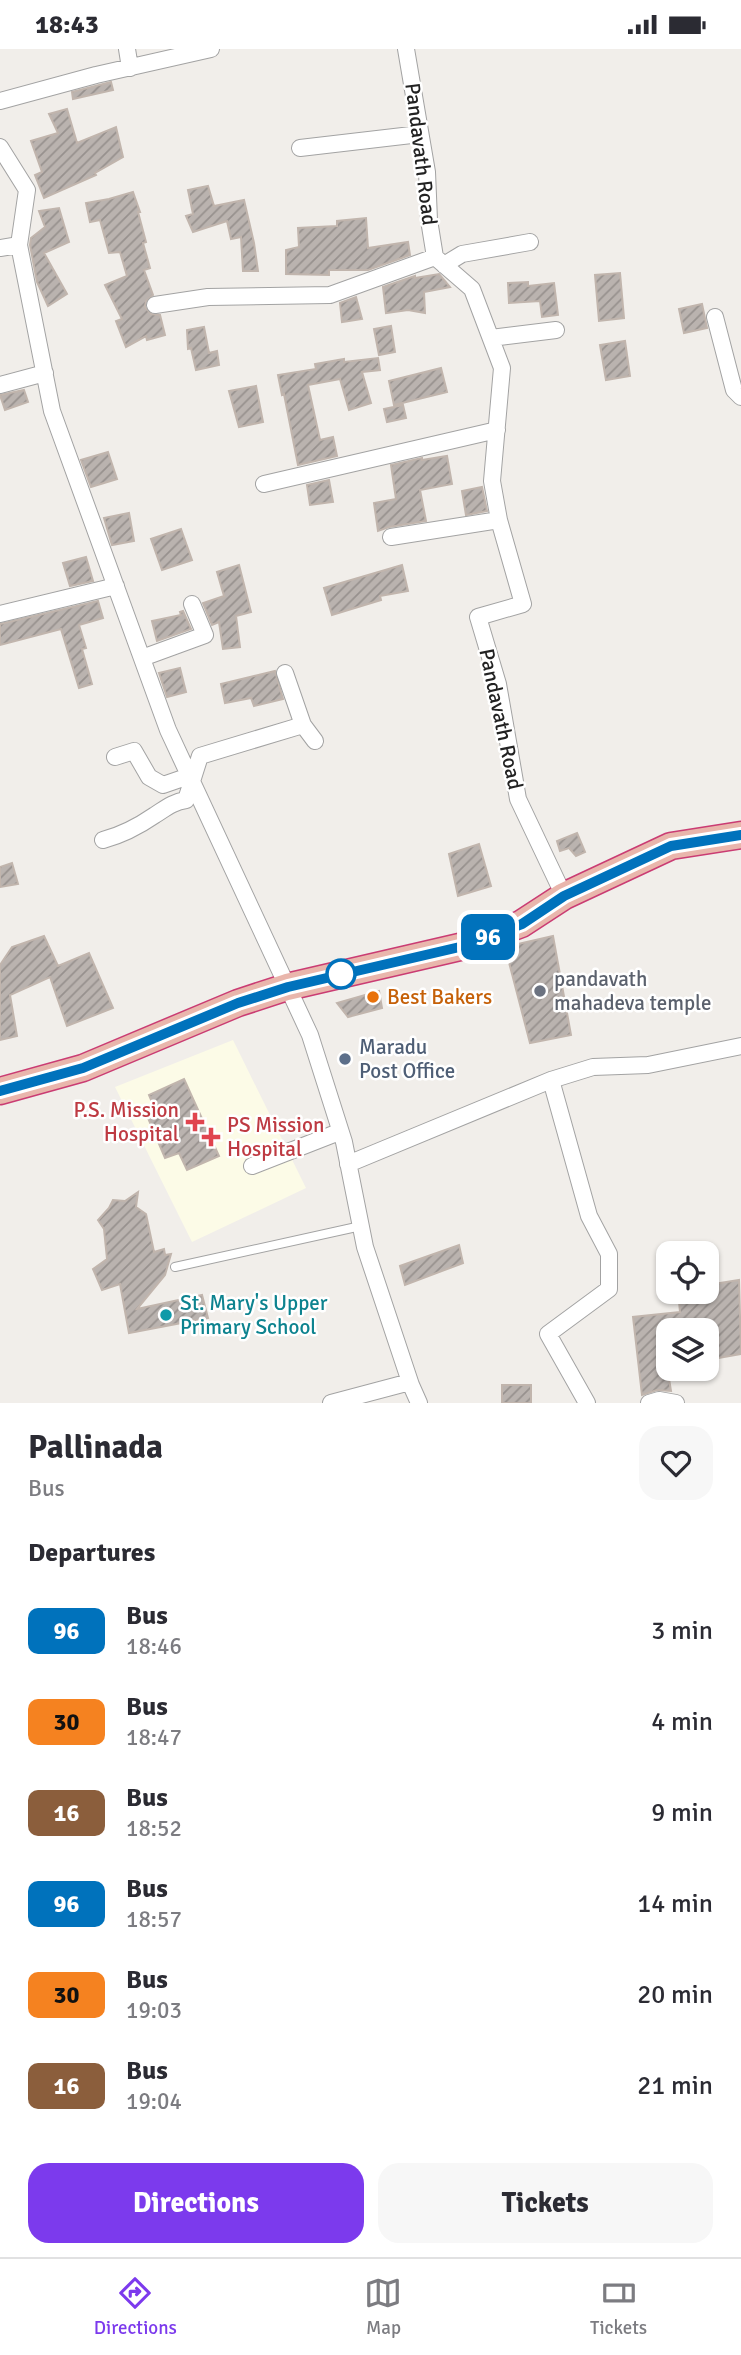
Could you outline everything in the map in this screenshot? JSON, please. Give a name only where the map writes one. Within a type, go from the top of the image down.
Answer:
[{"type":"highway","points":[[0,1091],[83,1068],[238,1003],[288,987],[464,946],[522,924],[564,896],[671,846],[741,835]]},
{"type":"street","points":[[127,49],[130,68]]},
{"type":"street","points":[[0,101],[211,49]]},
{"type":"street","name":"Pandavath Road","points":[[406,49],[427,172],[429,220],[440,261],[472,289],[502,368],[492,481],[499,520],[523,604],[478,617],[498,684],[518,799],[564,896]]},
{"type":"street","points":[[300,148],[420,134]]},
{"type":"street","points":[[0,147],[27,190],[19,245],[52,411],[168,730],[310,1035],[340,1132],[365,1247],[419,1403]]},
{"type":"street","points":[[155,305],[208,297],[330,295],[462,254],[530,243]]},
{"type":"street","points":[[0,248],[19,245]]},
{"type":"street","points":[[715,317],[734,390],[741,397]]},
{"type":"street","points":[[491,338],[556,330]]},
{"type":"street","points":[[0,385],[45,373]]},
{"type":"street","points":[[264,484],[497,430]]},
{"type":"street","points":[[391,537],[499,520]]},
{"type":"street","points":[[0,614],[116,586]]},
{"type":"street","points":[[142,657],[205,635],[192,604]]},
{"type":"street","points":[[285,673],[303,725],[315,741]]},
{"type":"street","points":[[103,840],[121,835],[173,803],[186,800],[190,779],[200,756],[303,725]]},
{"type":"street","points":[[115,757],[134,751],[149,778],[163,785],[190,779]]},
{"type":"street","points":[[348,1164],[551,1080],[593,1067],[648,1065],[741,1046]]},
{"type":"street","points":[[551,1080],[589,1216],[609,1254],[609,1289],[548,1334],[587,1403]]},
{"type":"street","points":[[252,1166],[340,1132]]},
{"type":"street","points":[[331,1403],[410,1382]]},
{"type":"street","points":[[649,1403],[659,1400],[676,1403]]},
{"type":"lane","points":[[175,1267],[361,1226]]},
{"type":"shaded area","name":"PS Mission Hospital","points":[[233,1040],[306,1188],[192,1242],[115,1087]]},
{"type":"building","points":[[111,82],[113,90],[73,99],[72,92]]},
{"type":"building","points":[[67,109],[77,143],[116,127],[123,157],[95,173],[96,175],[44,198],[35,175],[42,172],[31,141],[58,133],[49,114]]},
{"type":"building","points":[[208,186],[214,206],[244,200],[258,271],[243,271],[241,237],[231,239],[227,221],[193,232],[186,216],[193,214],[188,190]]},
{"type":"building","points":[[133,192],[140,212],[146,242],[143,243],[150,268],[144,270],[153,295],[146,301],[145,307],[151,314],[160,315],[165,335],[147,340],[146,336],[126,347],[116,321],[122,319],[105,285],[127,276],[120,252],[109,253],[100,220],[90,222],[86,203]]},
{"type":"building","points":[[59,208],[69,242],[44,253],[67,294],[48,306],[37,282],[30,245],[31,238],[45,227],[39,211]]},
{"type":"building","points":[[366,218],[368,248],[408,242],[410,255],[368,270],[329,270],[329,275],[286,274],[286,250],[299,247],[298,228],[337,226],[337,221]]},
{"type":"building","points":[[620,273],[624,318],[599,321],[595,275]]},
{"type":"building","points":[[439,274],[450,287],[424,292],[425,313],[408,310],[386,313],[383,287],[415,276]]},
{"type":"building","points":[[528,282],[528,286],[554,283],[558,315],[542,317],[540,301],[509,303],[508,283]]},
{"type":"building","points":[[356,297],[362,319],[342,322],[340,303]]},
{"type":"building","points":[[702,304],[707,328],[684,333],[679,309]]},
{"type":"building","points":[[391,326],[395,352],[379,355],[374,329]]},
{"type":"building","points":[[204,327],[209,353],[217,351],[219,365],[196,370],[191,348],[188,349],[187,330]]},
{"type":"building","points":[[625,341],[630,376],[606,380],[600,345]]},
{"type":"building","points":[[378,358],[380,370],[362,372],[371,403],[349,410],[340,379],[308,385],[320,440],[333,437],[337,456],[298,465],[278,375],[316,369],[315,364],[344,359],[344,362]]},
{"type":"building","points":[[441,368],[447,392],[394,405],[389,381]]},
{"type":"building","points":[[256,386],[263,422],[239,427],[229,391]]},
{"type":"building","points":[[24,390],[28,402],[5,410],[0,395]]},
{"type":"building","points":[[403,405],[406,418],[387,422],[384,409]]},
{"type":"building","points":[[108,452],[117,479],[91,487],[81,460]]},
{"type":"building","points":[[447,456],[452,484],[420,490],[426,521],[378,531],[374,503],[396,499],[391,465]]},
{"type":"building","points":[[329,480],[333,502],[310,505],[307,485]]},
{"type":"building","points":[[482,487],[487,511],[466,515],[462,491]]},
{"type":"building","points":[[129,513],[134,541],[112,545],[104,518]]},
{"type":"building","points":[[181,529],[192,560],[162,570],[151,539]]},
{"type":"building","points":[[86,557],[93,581],[70,586],[63,563]]},
{"type":"building","points":[[239,565],[251,612],[236,616],[240,647],[223,649],[219,622],[212,625],[203,603],[224,596],[217,572]]},
{"type":"building","points":[[402,565],[408,591],[380,596],[381,600],[332,615],[324,588]]},
{"type":"building","points":[[98,601],[103,618],[79,625],[86,648],[82,649],[92,684],[79,688],[61,629],[0,645],[0,624]]},
{"type":"building","points":[[183,611],[191,629],[157,641],[152,621],[181,615],[180,612]]},
{"type":"building","points":[[180,668],[186,692],[167,697],[159,673]]},
{"type":"building","points":[[275,671],[283,699],[254,706],[251,698],[225,703],[221,684]]},
{"type":"building","points":[[577,833],[585,852],[576,856],[569,848],[560,851],[557,841]]},
{"type":"building","points":[[479,844],[491,886],[458,896],[449,854]]},
{"type":"building","points":[[12,863],[18,884],[0,887],[0,867]]},
{"type":"building","points":[[44,936],[58,966],[89,953],[113,1008],[67,1026],[50,977],[10,995],[17,1036],[0,1040],[0,965],[12,947]]},
{"type":"building","name":"pandavath mahadeva temple","points":[[553,936],[571,1035],[530,1043],[505,947]]},
{"type":"building","points":[[379,991],[382,1008],[348,1017],[337,1003]]},
{"type":"building","points":[[184,1079],[219,1156],[187,1170],[179,1153],[165,1158],[148,1118],[157,1114],[149,1095]]},
{"type":"building","points":[[138,1192],[136,1207],[146,1214],[154,1252],[164,1249],[165,1255],[171,1254],[165,1275],[137,1309],[202,1295],[208,1318],[129,1333],[120,1284],[102,1290],[93,1269],[107,1259],[104,1229],[98,1220],[113,1200],[125,1201]]},
{"type":"building","points":[[459,1245],[463,1263],[405,1285],[400,1266]]},
{"type":"building","points":[[739,1280],[741,1354],[719,1358],[719,1318],[656,1318],[656,1381],[669,1381],[671,1391],[657,1390],[642,1395],[633,1317],[680,1312],[679,1304],[719,1304],[719,1283]]},
{"type":"building","points":[[502,1385],[531,1385],[531,1403],[502,1403]]},
{"type":"bus line","name":"96","points":[[0,1091],[83,1068],[238,1003],[288,987],[464,946],[522,924],[564,896],[671,846],[741,835]]},
{"type":"place","name":"pandavath mahadeva temple","points":[[540,991]]},
{"type":"place","name":"Best Bakers","points":[[373,997]]},
{"type":"place","name":"Maradu Post Office","points":[[345,1059]]},
{"type":"place","name":"P.S. Mission Hospital","points":[[195,1122]]},
{"type":"place","name":"PS Mission Hospital","points":[[211,1137]]},
{"type":"place","name":"St. Mary's Upper Primary School","points":[[166,1315]]}]
